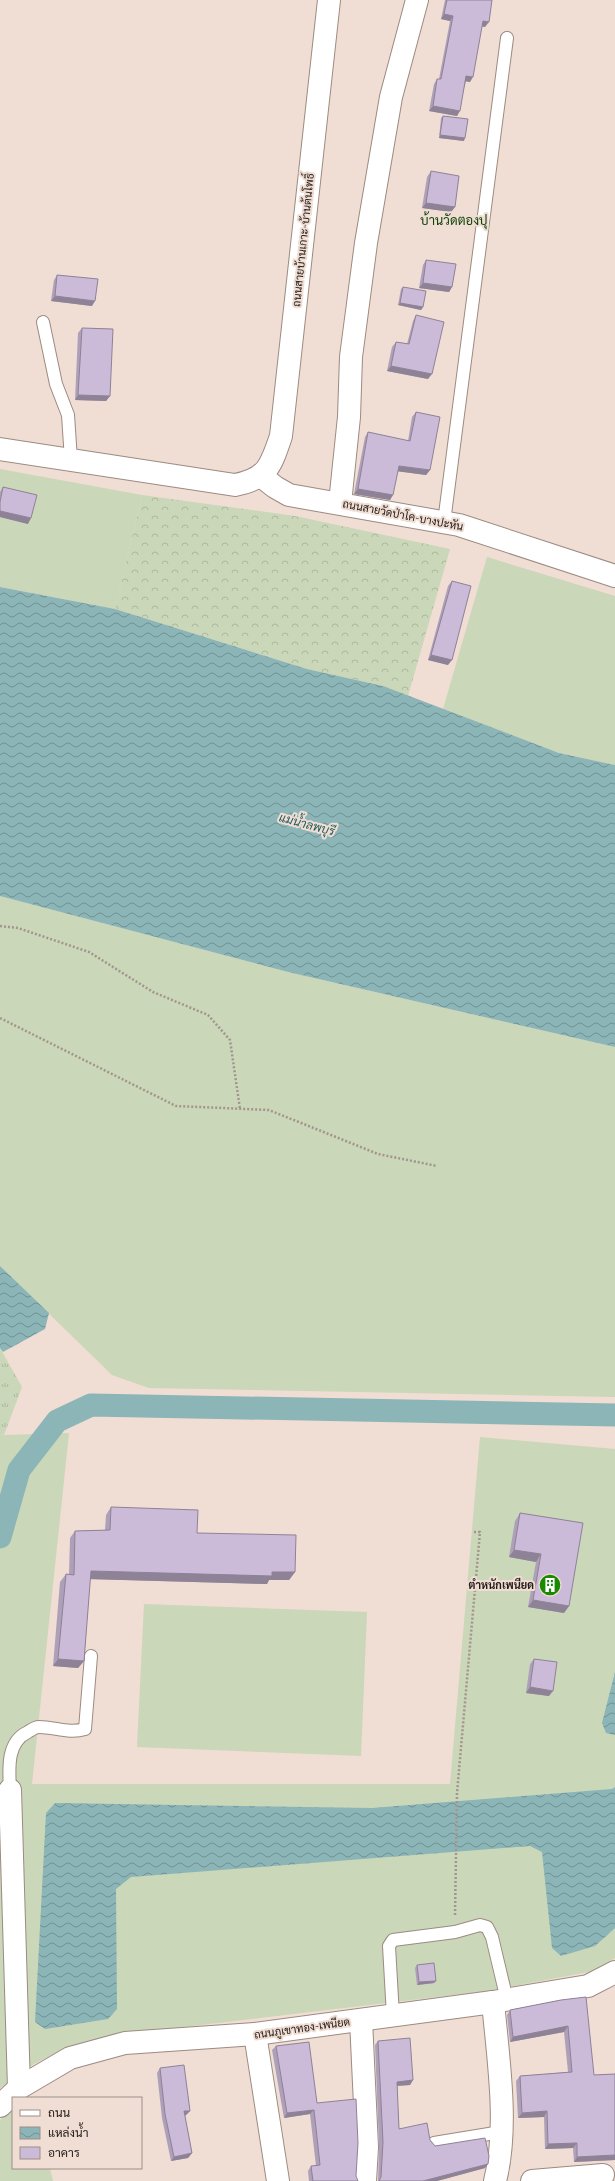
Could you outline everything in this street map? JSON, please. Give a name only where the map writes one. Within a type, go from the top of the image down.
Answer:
[{"type":"street","name":"ถนนสายบ้านเกาะ-บ้านต้นโพธิ์","points":[[262,476],[274,458],[281,436],[329,0]]},
{"type":"street","points":[[340,503],[349,417],[351,357],[366,244],[391,97],[417,0]]},
{"type":"street","points":[[0,449],[235,485],[251,482],[262,476]]},
{"type":"street","name":"ถนนสายวัดป่าโค-บางปะหัน","points":[[262,476],[275,487],[289,495],[459,525],[615,576]]},
{"type":"street","points":[[10,1790],[19,2088]]},
{"type":"street","name":"ถนนภูเขาทอง-เพนียด","points":[[0,2106],[19,2088],[70,2058],[124,2043],[255,2034],[500,2001],[588,1986],[615,1973]]},
{"type":"street","points":[[495,2181],[501,2158],[500,2001]]},
{"type":"street","points":[[361,2020],[366,2147],[365,2181]]},
{"type":"street","points":[[255,2034],[278,2181]]},
{"type":"street","points":[[532,2181],[606,2178]]},
{"type":"lane","points":[[444,522],[507,38]]},
{"type":"lane","points":[[43,322],[56,384],[68,415],[71,460]]},
{"type":"lane","points":[[10,1790],[9,1768],[13,1745],[24,1734],[38,1727],[76,1732],[85,1729],[91,1656]]},
{"type":"lane","points":[[393,2016],[389,1946],[393,1940],[455,1932],[480,1925],[487,1927],[492,1937],[500,2001]]},
{"type":"lane","points":[[434,2143],[500,2132]]},
{"type":"path","points":[[0,926],[18,928],[89,952],[153,992],[208,1016],[230,1040],[240,1109]]},
{"type":"path","points":[[0,1018],[176,1106],[269,1110],[378,1154],[437,1166]]},
{"type":"path","points":[[455,1932],[456,1793],[480,1532],[472,1532]]},
{"type":"green space","points":[[0,469],[142,495],[115,609],[0,587]]},
{"type":"green space","points":[[142,495],[295,516],[450,549],[408,696],[383,686],[307,669],[115,609]]},
{"type":"green space","points":[[487,557],[615,596],[615,765],[559,753],[443,709]]},
{"type":"green space","points":[[0,896],[288,972],[615,1047],[615,1397],[149,1388],[112,1375],[0,1266]]},
{"type":"green space","points":[[0,1348],[22,1387],[4,1435],[0,1434]]},
{"type":"green space","points":[[69,1433],[32,1784],[450,1784],[480,1437],[615,1449],[615,1958],[589,1972],[487,1991],[125,2034],[87,2041],[60,2051],[34,2064],[0,2088],[0,1434]]},
{"type":"green space","points":[[144,1604],[367,1612],[361,1756],[137,1747]]},
{"type":"green space","points":[[12,2109],[12,2169],[50,2169],[53,2181],[0,2181],[0,2120]]},
{"type":"water","name":"แม่น้ำลพบุรี","points":[[0,587],[115,609],[307,669],[383,686],[559,753],[615,765],[615,1047],[288,972],[0,896]]},
{"type":"water","points":[[0,1266],[49,1313],[45,1329],[3,1352],[0,1348]]},
{"type":"water","points":[[615,1672],[615,1735],[606,1733],[602,1723]]},
{"type":"water","points":[[615,1787],[615,1928],[595,1946],[561,1956],[552,1948],[542,1852],[530,1846],[131,1877],[116,1889],[117,2009],[108,2019],[45,2029],[35,2022],[46,1813],[55,1803],[372,1808],[612,1789]]},
{"type":"building","points":[[447,0],[492,0],[489,22],[483,21],[473,77],[466,76],[460,111],[433,106],[437,79],[441,79],[453,16],[444,14]]},
{"type":"building","points":[[443,116],[468,119],[465,138],[440,135]]},
{"type":"building","points":[[431,171],[459,176],[455,207],[426,203]]},
{"type":"building","points":[[426,260],[456,264],[452,287],[423,283]]},
{"type":"building","points":[[57,275],[98,279],[95,301],[55,296]]},
{"type":"building","points":[[403,287],[426,291],[423,307],[400,303]]},
{"type":"building","points":[[416,315],[444,322],[432,374],[391,366],[396,342],[409,344]]},
{"type":"building","points":[[82,328],[113,329],[110,396],[78,395]]},
{"type":"building","points":[[416,412],[440,417],[430,470],[399,466],[393,495],[358,489],[368,432],[410,441]]},
{"type":"building","points":[[3,487],[37,495],[31,518],[0,511]]},
{"type":"building","points":[[452,581],[471,586],[452,660],[431,655]]},
{"type":"building","points":[[111,1507],[198,1510],[197,1533],[296,1535],[295,1572],[272,1572],[272,1576],[91,1571],[84,1661],[58,1659],[66,1574],[74,1575],[75,1531],[110,1530]]},
{"type":"building","name":"ตำหนักเพนียด","points":[[520,1513],[583,1523],[569,1606],[533,1600],[541,1554],[514,1550]]},
{"type":"building","points":[[534,1659],[557,1662],[553,1691],[530,1687]]},
{"type":"building","points":[[434,1963],[436,1981],[419,1982],[417,1965]]},
{"type":"building","points":[[586,1997],[594,2075],[615,2074],[615,2155],[577,2157],[577,2143],[548,2144],[547,2111],[522,2113],[520,2076],[572,2072],[568,2026],[513,2037],[510,2010],[561,2000]]},
{"type":"building","points":[[410,2038],[413,2080],[397,2082],[399,2129],[427,2123],[430,2140],[435,2146],[485,2138],[489,2156],[488,2164],[423,2181],[379,2181],[381,2177],[383,2142],[378,2041]]},
{"type":"building","points":[[309,2042],[317,2103],[356,2099],[358,2143],[356,2176],[358,2181],[313,2181],[311,2166],[320,2165],[314,2110],[287,2113],[276,2046]]},
{"type":"building","points":[[184,2065],[190,2111],[184,2111],[192,2153],[174,2157],[165,2114],[160,2068]]},
{"type":"waterway","points":[[0,1537],[19,1470],[57,1421],[91,1405],[615,1415]]},
{"type":"place","name":"ตำหนักเพนียด","points":[[550,1585]]},
{"type":"district","name":"บ้านวัดตองปุ","points":[[454,220]]}]
